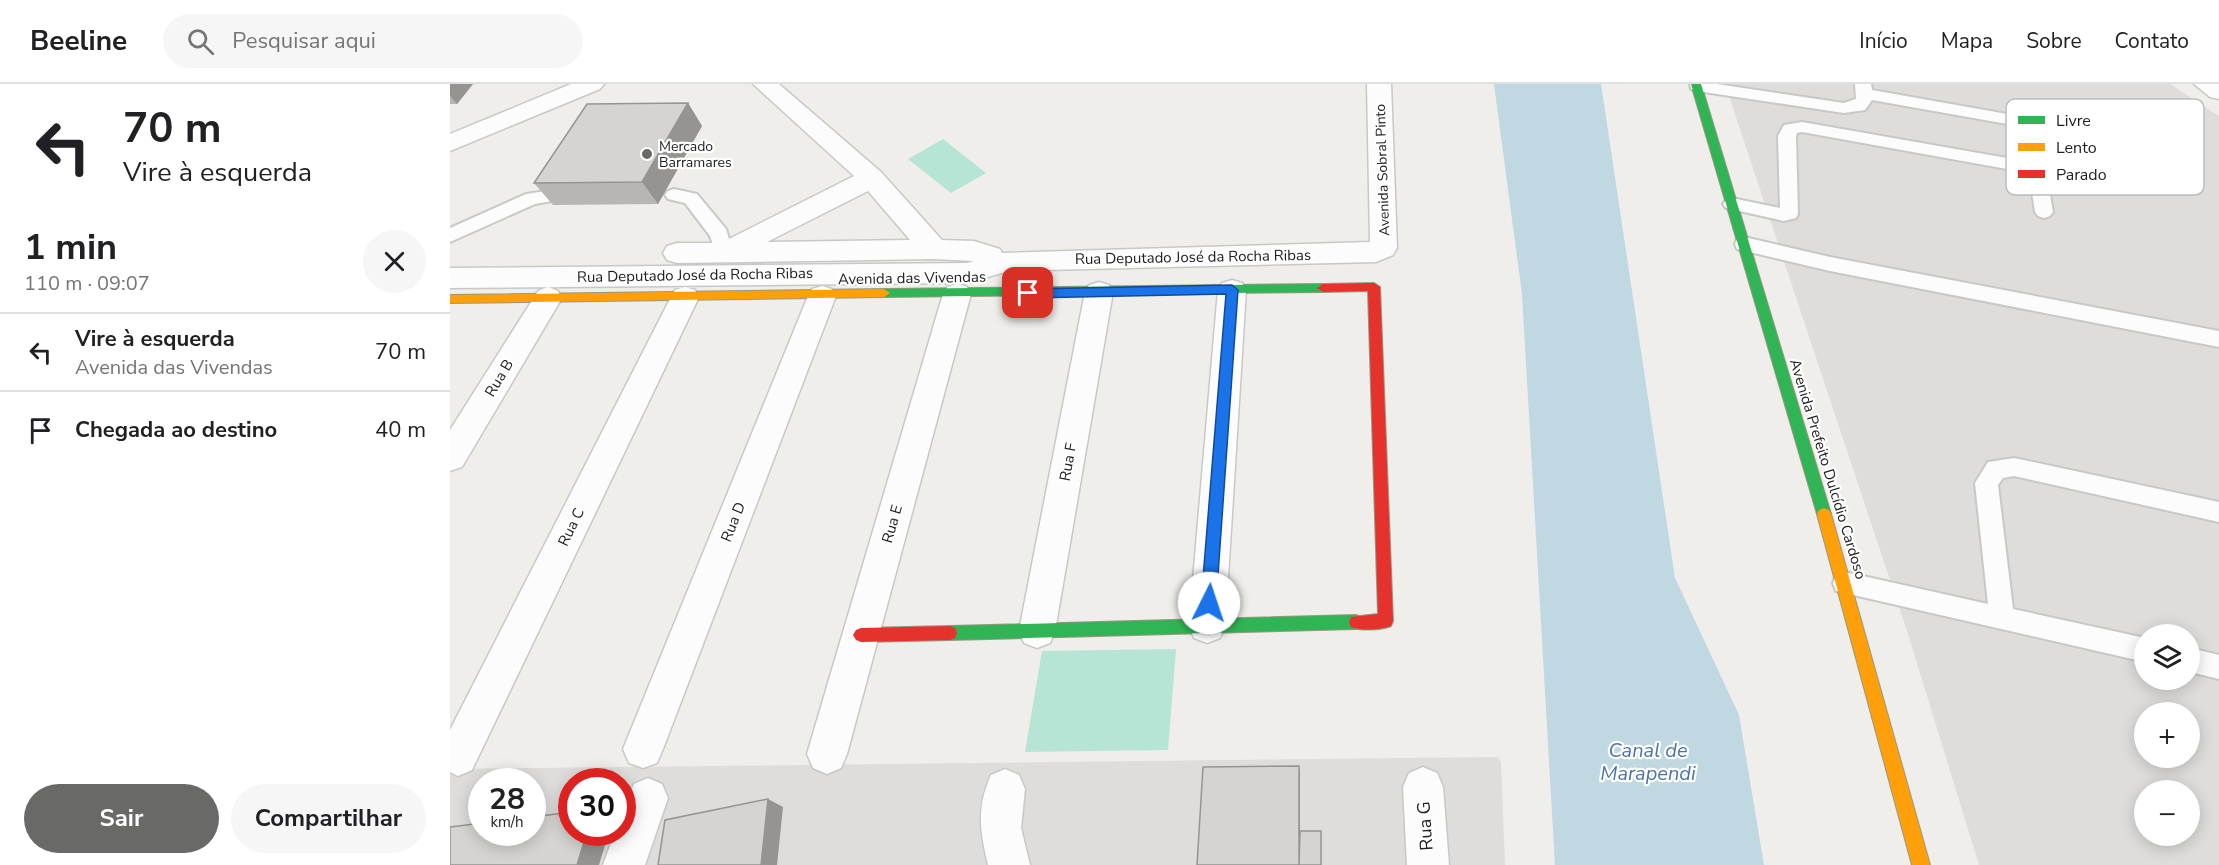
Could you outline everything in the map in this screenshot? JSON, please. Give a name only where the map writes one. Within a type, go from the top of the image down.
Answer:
[{"type":"street","points":[[450,143],[592,84]]},
{"type":"street","points":[[765,84],[872,178],[928,261]]},
{"type":"street","name":"Avenida Sobral Pinto","points":[[1376,252],[1383,248],[1384,244],[1379,84]]},
{"type":"street","points":[[2206,84],[2219,92]]},
{"type":"street","name":"Avenida Prefeito Dulcídio Cardoso","points":[[1697,85],[1845,583],[1921,865]]},
{"type":"street","points":[[724,252],[872,178]]},
{"type":"street","name":"Rua Deputado José da Rocha Ribas","points":[[450,256],[724,252],[928,261],[967,273],[1009,261],[1376,252]]},
{"type":"street","name":"Rua Deputado José da Rocha Ribas","points":[[450,278],[928,261]]},
{"type":"street","name":"Avenida das Vivendas","points":[[450,299],[822,296],[1374,287],[1386,621],[1207,626]]},
{"type":"street","points":[[861,635],[1207,626],[1232,290]]},
{"type":"street","name":"Rua F","points":[[1037,631],[1099,292]]},
{"type":"street","name":"Rua E","points":[[827,754],[957,294]]},
{"type":"street","name":"Rua D","points":[[643,749],[822,296]]},
{"type":"street","name":"Rua C","points":[[458,756],[685,297]]},
{"type":"street","name":"Rua B","points":[[450,458],[548,298]]},
{"type":"street","name":"Rua G","points":[[1422,787],[1428,865]]},
{"type":"street","points":[[1005,789],[1000,828],[1009,865]]},
{"type":"street","points":[[624,865],[648,798]]},
{"type":"lane","points":[[1697,85],[1844,108],[1859,106],[1864,100],[1864,89],[2006,117]]},
{"type":"lane","points":[[1732,204],[1784,215],[1789,214],[1787,136],[1790,129],[1802,127],[2006,163]]},
{"type":"lane","points":[[674,195],[691,198],[719,234],[724,252]]},
{"type":"lane","points":[[2041,195],[2044,212]]},
{"type":"lane","points":[[450,236],[532,198],[546,196]]},
{"type":"lane","points":[[1744,244],[1830,264],[2219,339]]},
{"type":"lane","points":[[2002,617],[1986,483],[1996,469],[2014,467],[2219,512]]},
{"type":"lane","points":[[1845,583],[2134,647]]},
{"type":"lane","points":[[2200,662],[2219,667]]},
{"type":"shaded area","points":[[1725,84],[2170,84],[2193,99],[2006,99],[2006,195],[2204,195],[2204,106],[2219,116],[2219,865],[1979,865],[1908,634]]},
{"type":"shaded area","points":[[1498,757],[1501,763],[1505,865],[450,865],[450,769],[468,769],[468,846],[546,846],[546,768],[537,768]]},
{"type":"green space","points":[[943,139],[986,173],[951,193],[908,159]]},
{"type":"green space","points":[[1176,649],[1168,750],[1025,752],[1042,651]]},
{"type":"water","name":"Canal de Marapendi","points":[[1494,84],[1601,84],[1675,578],[1739,715],[1764,865],[1555,865],[1522,294]]},
{"type":"building","points":[[688,103],[642,182],[534,183],[587,104]]},
{"type":"building","points":[[1299,766],[1299,865],[1197,865],[1203,767]]},
{"type":"building","points":[[768,799],[761,865],[658,865],[665,820]]},
{"type":"building","points":[[558,814],[558,846],[583,846],[577,865],[450,865],[450,827],[468,825],[468,846],[546,846],[546,815]]},
{"type":"building","points":[[1300,831],[1321,831],[1321,865],[1299,865]]},
{"type":"traffic: fast","points":[[1696,84],[1824,514]]},
{"type":"traffic: fast","points":[[884,293],[1323,288]]},
{"type":"traffic: fast","points":[[950,633],[1356,622]]},
{"type":"traffic: slow","points":[[450,299],[884,293]]},
{"type":"traffic: slow","points":[[1824,514],[1921,865]]},
{"type":"traffic: jam","points":[[1323,288],[1374,287],[1386,621],[1356,622]]},
{"type":"traffic: jam","points":[[861,635],[950,633]]},
{"type":"place","name":"Mercado Barramares","points":[[647,154]]},
{"type":"route","points":[[1028,293],[1232,290],[1209,603]]}]
